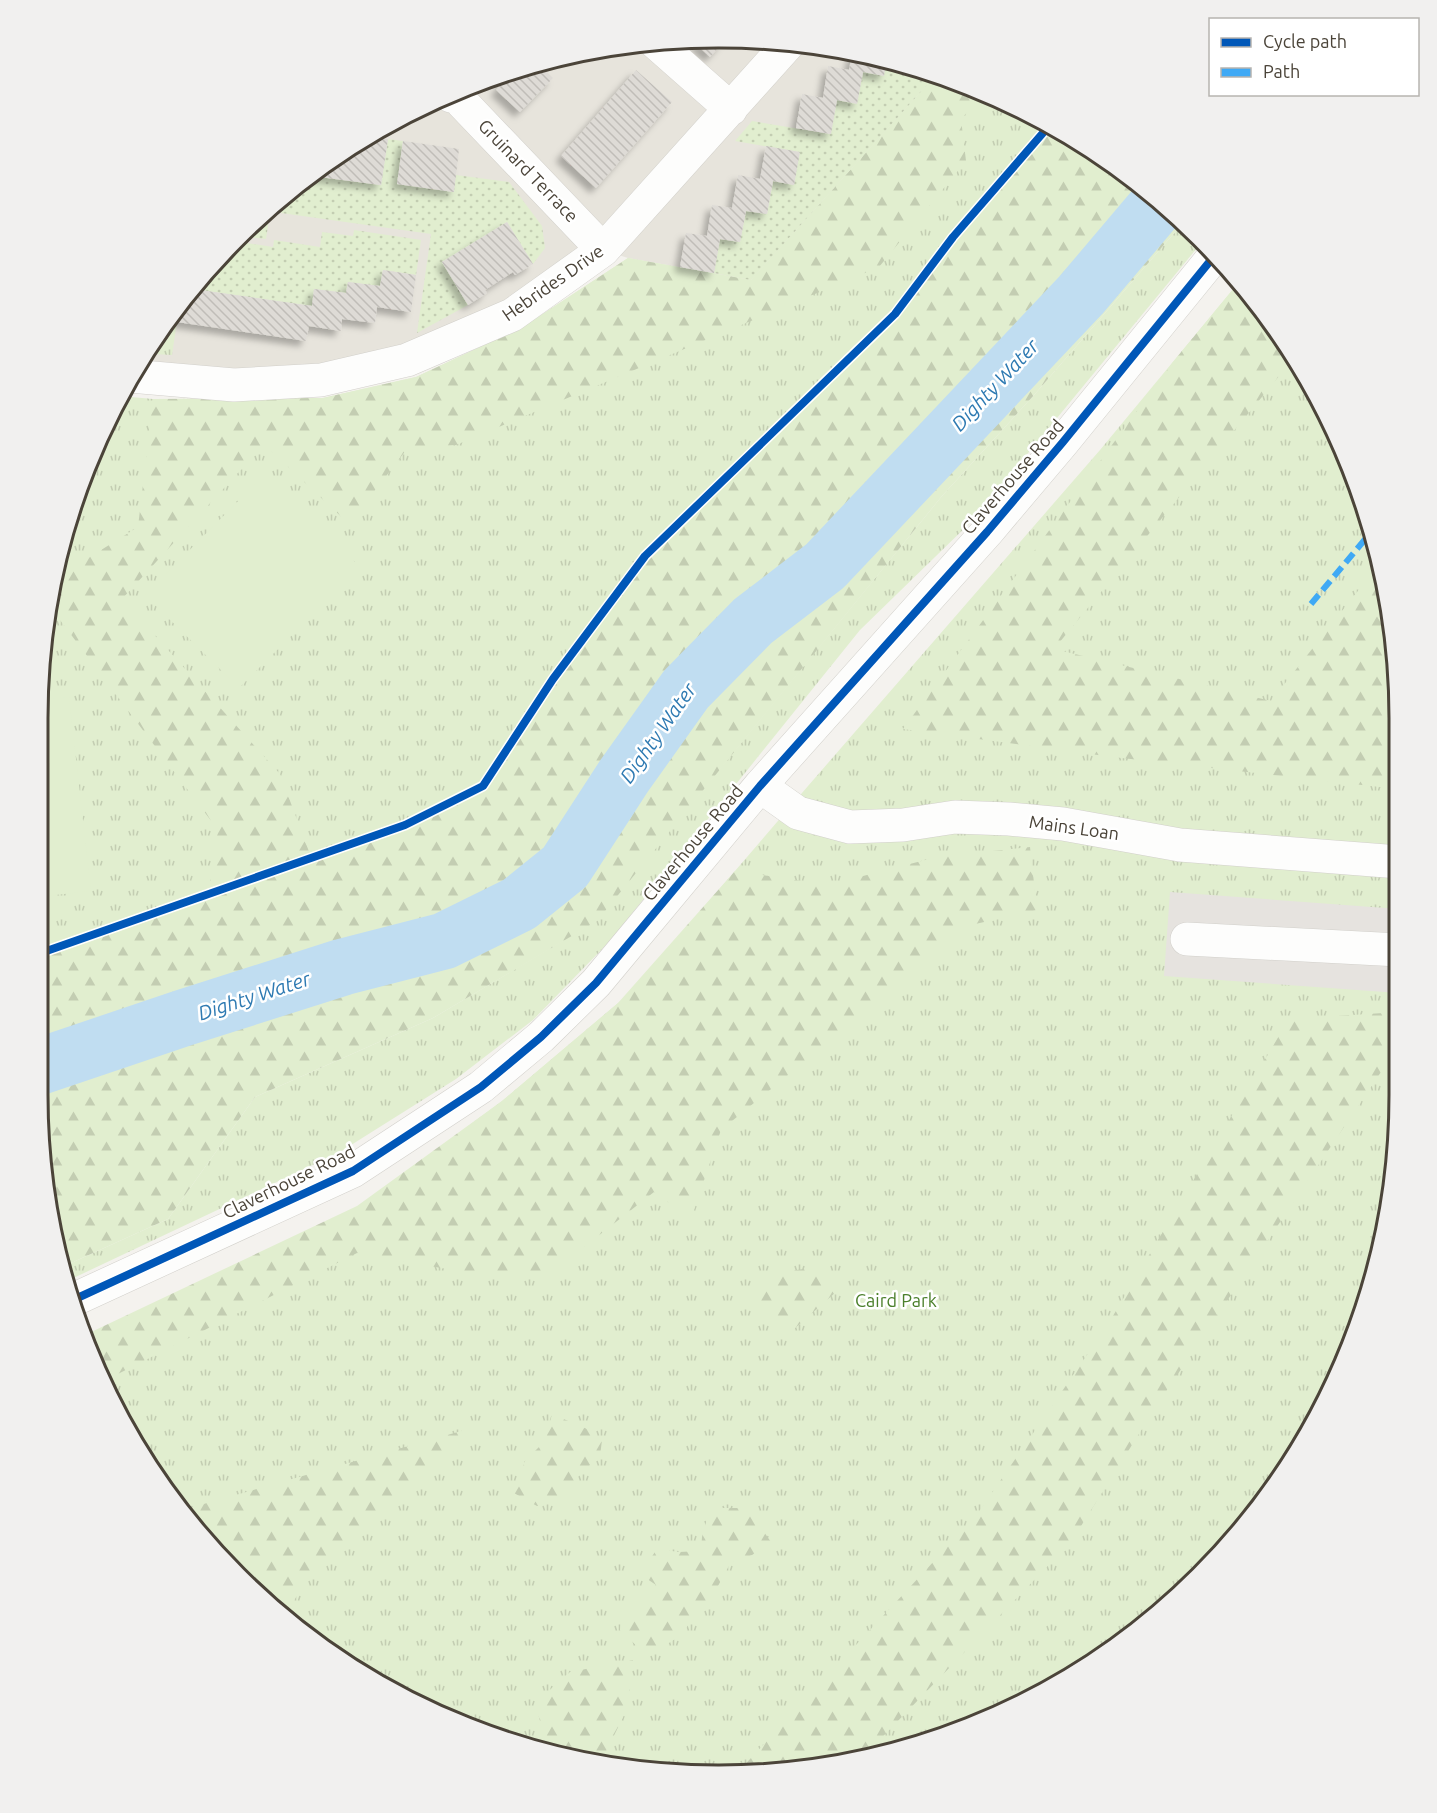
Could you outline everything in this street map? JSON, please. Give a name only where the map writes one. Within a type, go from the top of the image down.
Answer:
[{"type":"street","points":[[664,50],[731,109]]},
{"type":"street","name":"Hebrides Drive","points":[[142,377],[234,385],[321,380],[407,360],[512,315],[603,249],[782,51]]},
{"type":"street","name":"Gruinard Terrace","points":[[460,100],[603,249]]},
{"type":"street","name":"Claverhouse Road","points":[[80,1297],[353,1170],[481,1087],[542,1037],[596,983],[760,786],[987,532],[1210,262]]},
{"type":"street","name":"Mains Loan","points":[[760,786],[798,813],[850,827],[903,825],[955,817],[1009,819],[1063,824],[1180,845],[1389,861]]},
{"type":"street","points":[[1187,939],[1389,949]]},
{"type":"shaded area","points":[[675,49],[762,49],[806,54],[849,61],[929,82],[751,280],[628,258],[603,250],[407,360],[143,375],[161,346],[214,276],[276,214],[346,161],[383,138],[462,99],[545,71],[588,61]]},
{"type":"shaded area","points":[[1170,892],[1389,908],[1389,992],[1164,976]]},
{"type":"green space","points":[[873,67],[929,82],[751,280],[714,273],[720,239],[740,242],[746,211],[767,214],[773,181],[794,185],[799,152],[735,141],[752,121],[830,134],[837,100],[857,103],[863,72]]},
{"type":"green space","points":[[929,82],[975,99],[1044,132],[953,237],[895,314],[645,556],[553,679],[483,786],[405,825],[48,950],[48,718],[49,675],[54,631],[71,545],[84,503],[99,462],[130,397],[153,399],[323,398],[416,377],[523,327],[628,258],[751,280]]},
{"type":"green space","points":[[929,82],[978,100],[961,119],[966,161],[879,267],[456,445],[407,449],[349,524],[267,447],[259,450],[122,599],[280,774],[311,857],[405,825],[483,786],[553,679],[645,556],[895,314],[953,237],[1044,132],[1091,161],[1127,187],[1177,229],[1035,394],[942,496],[597,921],[433,1018],[255,1097],[168,1219],[70,1263],[61,1225],[49,1138],[48,950],[208,893],[218,830],[57,615],[65,569],[69,570],[138,527],[153,399],[323,398],[416,377],[523,327],[628,258],[751,280]]},
{"type":"green space","points":[[388,139],[403,141],[397,184],[453,192],[456,175],[509,182],[542,226],[545,248],[533,264],[507,222],[442,262],[468,305],[417,333],[431,234],[281,213],[282,210],[323,177],[381,185]]},
{"type":"green space","points":[[269,221],[266,239],[251,237]]},
{"type":"green space","points":[[1177,229],[1197,248],[972,521],[860,630],[609,942],[533,1020],[456,1079],[340,1152],[74,1278],[70,1263],[168,1219],[255,1097],[433,1018],[596,921],[942,496],[1035,394]]},
{"type":"green space","points":[[354,230],[421,240],[416,275],[383,270],[380,286],[348,282],[346,293],[314,289],[312,306],[203,290],[247,241],[247,243],[273,247],[274,240],[320,247],[322,232],[353,236]]},
{"type":"green space","name":"Caird Park","points":[[1233,289],[1276,346],[1320,422],[1353,503],[1376,588],[1388,675],[1389,718],[1388,1138],[1376,1225],[1366,1268],[1338,1351],[1299,1430],[1276,1467],[1223,1537],[1161,1599],[1127,1626],[1091,1652],[1015,1696],[975,1714],[892,1742],[849,1752],[762,1764],[675,1764],[631,1759],[545,1742],[503,1729],[422,1696],[383,1675],[346,1652],[276,1599],[214,1537],[161,1467],[138,1430],[117,1391],[93,1334],[365,1203],[502,1101],[630,993],[1100,450]]},
{"type":"green space","points":[[1233,289],[1288,365],[1054,649],[1271,701],[1372,573],[1388,675],[1389,788],[1113,757],[903,729],[1173,362]]},
{"type":"green space","points":[[177,324],[172,355],[156,354]]},
{"type":"green space","points":[[266,473],[360,567],[239,688],[145,595]]},
{"type":"green space","points":[[69,697],[91,891],[48,896],[48,718],[48,699]]},
{"type":"green space","points":[[1030,847],[1037,910],[971,925],[721,1130],[691,1219],[654,1192],[546,1277],[458,1271],[357,1253],[111,1378],[92,1332],[357,1206],[502,1101],[618,1003],[735,871],[828,885],[937,857]]},
{"type":"green space","points":[[1389,1013],[1389,1069],[1383,1069],[1159,1402],[1071,1542],[873,1746],[806,1759],[745,1764],[976,1516],[1107,1326],[1289,1019]]},
{"type":"green space","points":[[811,1268],[824,1272],[836,1292],[793,1330],[771,1324],[755,1299],[775,1273]]},
{"type":"green space","points":[[552,1414],[587,1429],[602,1440],[600,1456],[579,1475],[568,1500],[537,1506],[514,1493],[525,1461],[545,1441]]},
{"type":"green space","points":[[472,1428],[314,1569],[289,1609],[244,1569],[214,1537],[195,1513],[200,1505]]},
{"type":"green space","points":[[710,1508],[747,1508],[771,1542],[752,1555],[731,1562],[712,1597],[697,1606],[684,1633],[654,1653],[642,1651],[620,1630],[621,1620],[656,1585],[640,1574],[657,1549],[679,1552],[701,1551],[702,1537]]},
{"type":"green space","points":[[633,1660],[628,1707],[605,1755],[540,1740],[545,1739],[535,1703],[570,1672]]},
{"type":"building","points":[[701,48],[718,48],[710,57]]},
{"type":"building","points":[[851,61],[885,69],[884,76],[863,72],[857,104],[837,100],[831,134],[796,128],[802,94],[823,98],[828,66],[849,70]]},
{"type":"building","points":[[636,70],[672,102],[596,188],[561,156]]},
{"type":"building","points":[[546,71],[553,78],[520,112],[496,90],[501,85]]},
{"type":"building","points":[[383,138],[388,139],[381,185],[323,177]]},
{"type":"building","points":[[403,141],[459,149],[454,192],[397,184]]},
{"type":"building","points":[[766,146],[800,152],[794,185],[773,181],[767,214],[746,211],[740,242],[720,239],[714,273],[680,267],[686,233],[707,236],[712,205],[732,208],[738,175],[760,179]]},
{"type":"building","points":[[507,222],[533,264],[515,275],[513,272],[485,290],[487,293],[468,305],[442,262]]},
{"type":"building","points":[[383,270],[416,275],[411,312],[377,307],[375,323],[342,319],[341,331],[309,326],[306,341],[178,322],[203,290],[312,306],[314,289],[346,293],[348,282],[380,286]]},
{"type":"waterway","name":"Dighty Water","points":[[48,1064],[343,967],[444,941],[519,904],[565,867],[624,776],[686,689],[753,621],[825,566],[1081,295],[1154,209]]},
{"type":"marked path","points":[[1311,604],[1364,540]]},
{"type":"cycle path","points":[[48,950],[405,825],[483,786],[553,679],[645,556],[895,314],[953,237],[1044,132]]},
{"type":"cycle path","points":[[80,1297],[353,1171],[481,1087],[541,1037],[596,983],[760,786],[987,532],[1210,262]]}]
